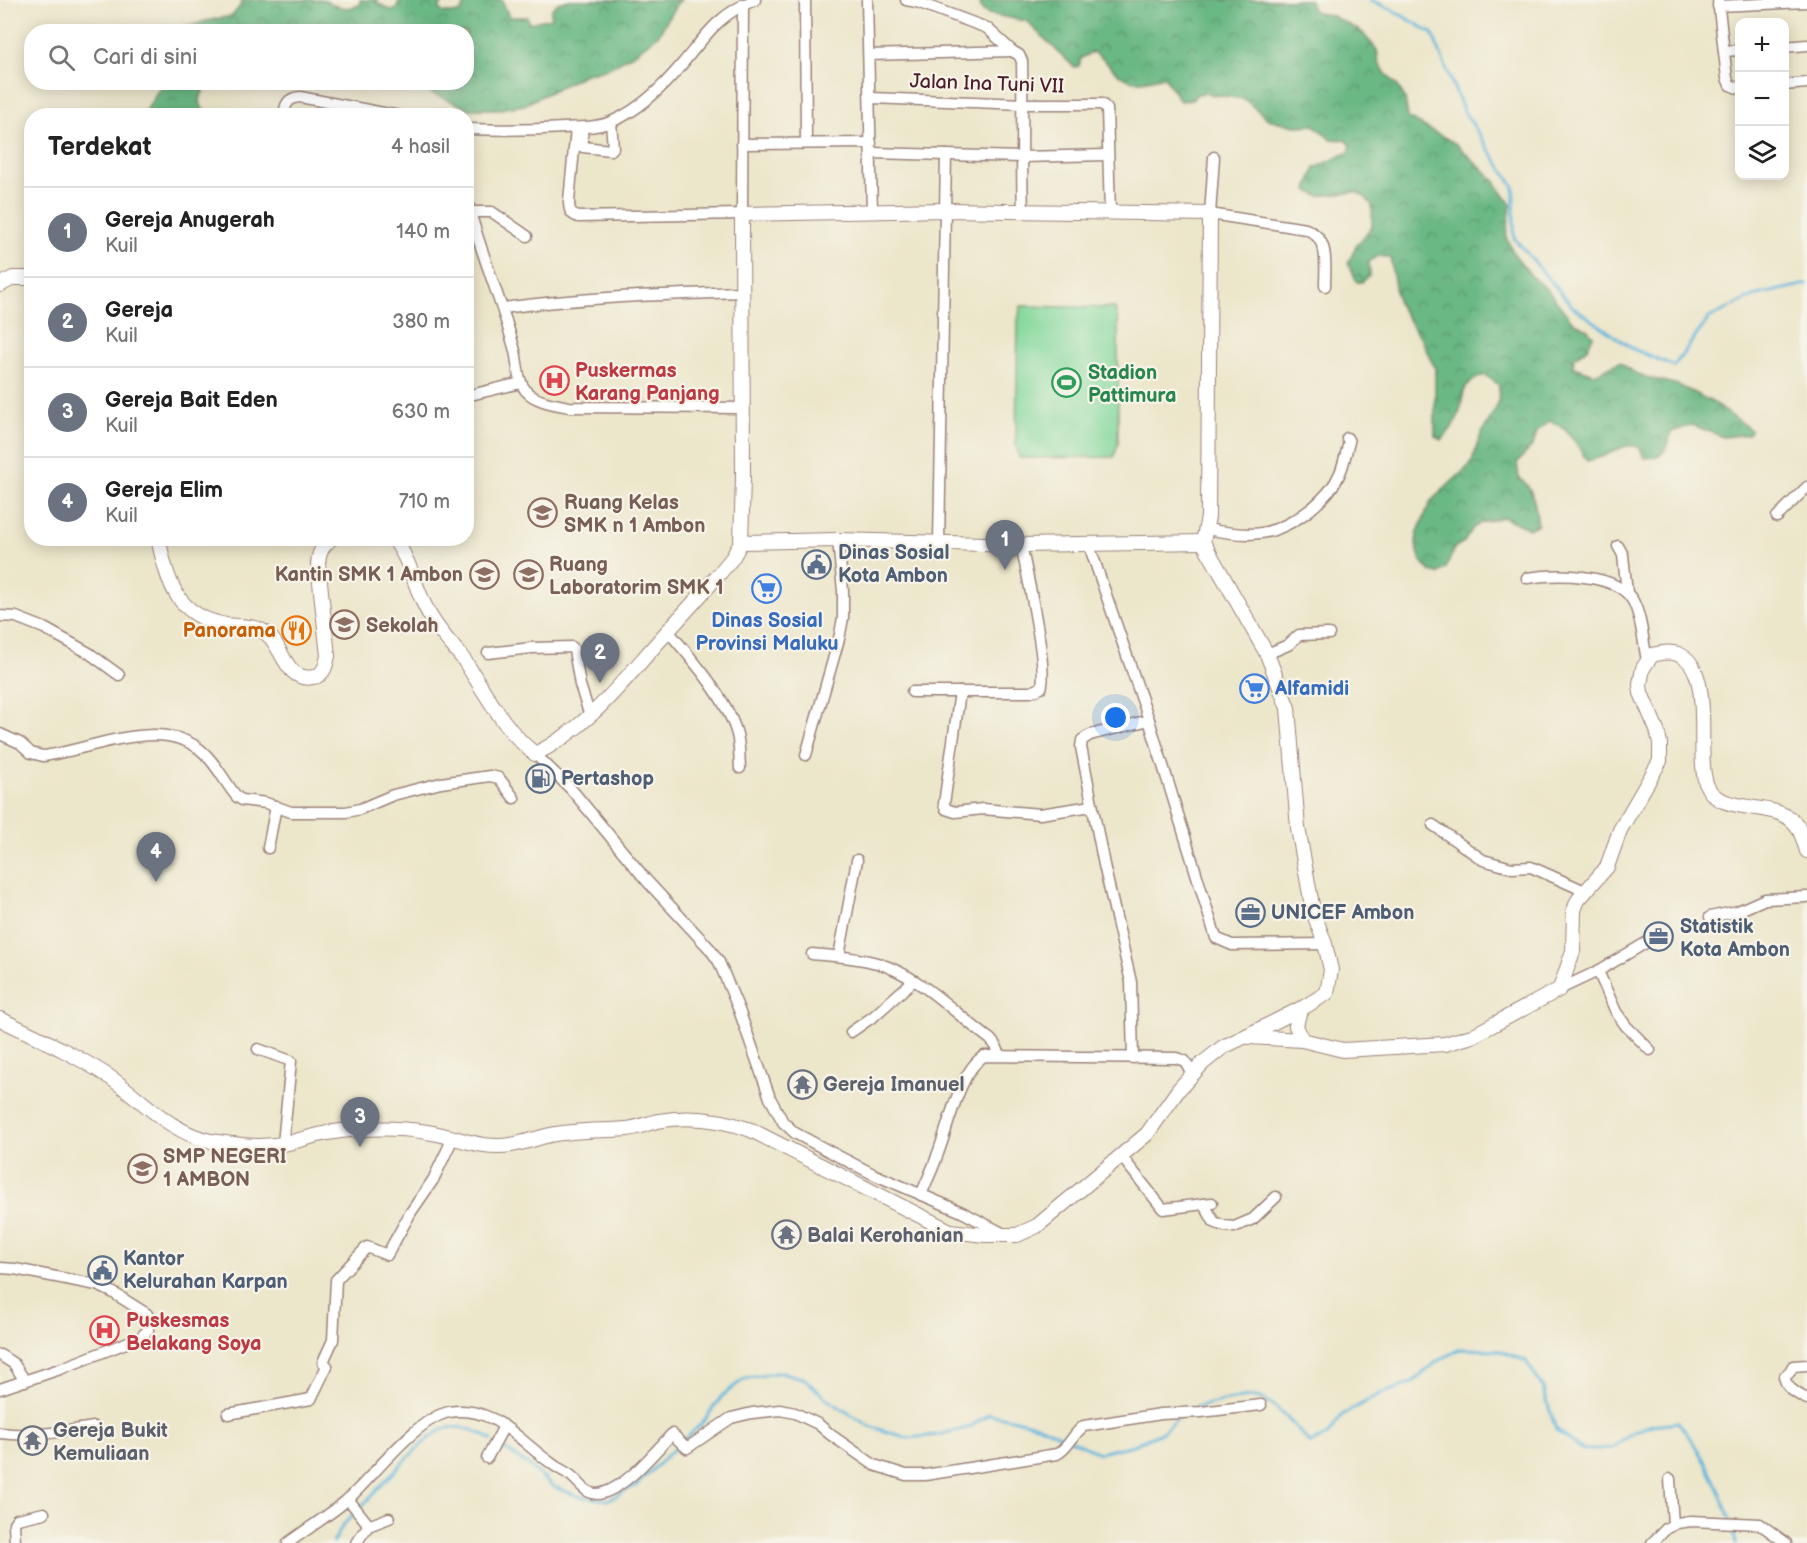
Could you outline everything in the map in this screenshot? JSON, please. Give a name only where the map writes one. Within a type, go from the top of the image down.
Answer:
[{"type":"street","points":[[474,129],[522,130],[579,127],[610,122],[643,104],[728,12],[755,0]]},
{"type":"street","points":[[805,0],[806,142]]},
{"type":"street","points":[[867,0],[872,212]]},
{"type":"street","points":[[906,0],[987,28],[1022,61],[1023,212]]},
{"type":"street","points":[[1735,88],[1728,82],[1718,3],[1807,2]]},
{"type":"street","points":[[535,754],[561,741],[590,716],[720,573],[741,542],[743,4]]},
{"type":"street","points":[[1789,47],[1807,45]]},
{"type":"street","points":[[1724,51],[1735,50]]},
{"type":"street","points":[[869,55],[1012,51]]},
{"type":"street","points":[[1789,84],[1807,82]]},
{"type":"street","points":[[284,108],[286,103],[294,97],[357,108]]},
{"type":"street","name":"Jalan Ina Tuni VII","points":[[871,98],[1023,104],[1102,104],[1107,109],[1107,155]]},
{"type":"street","points":[[579,127],[583,147],[611,150],[613,148],[610,122]]},
{"type":"street","points":[[579,127],[568,207],[573,215],[578,217],[945,210],[1210,214],[1306,229],[1316,234],[1320,237],[1324,249],[1325,286]]},
{"type":"street","points":[[742,144],[806,142],[946,156],[1107,155],[1110,213]]},
{"type":"street","points":[[939,544],[946,156]]},
{"type":"street","points":[[0,1019],[75,1055],[188,1134],[208,1140],[242,1146],[283,1144],[328,1133],[378,1130],[429,1132],[478,1145],[510,1146],[550,1135],[630,1129],[658,1121],[702,1118],[729,1122],[751,1130],[950,1231],[1007,1236],[1025,1233],[1037,1226],[1147,1134],[1192,1074],[1223,1047],[1327,993],[1331,970],[1325,944],[1313,911],[1298,828],[1287,708],[1282,690],[1267,654],[1205,535],[1210,416],[1210,214],[1214,157]]},
{"type":"street","points":[[474,212],[492,213],[527,236]]},
{"type":"street","points":[[474,224],[503,308],[516,355],[521,384],[530,394],[538,399],[569,407],[743,408]]},
{"type":"street","points":[[0,285],[13,278],[24,278]]},
{"type":"street","points":[[503,308],[626,295],[742,292]]},
{"type":"street","points":[[474,394],[521,384]]},
{"type":"street","points":[[741,542],[838,540],[939,544],[1089,545],[1205,535],[1262,533],[1294,522],[1322,500],[1333,487],[1340,473],[1349,442],[1347,438]]},
{"type":"street","points":[[1777,517],[1807,487]]},
{"type":"street","points":[[806,755],[841,629],[843,591],[838,540]]},
{"type":"street","points":[[912,692],[1031,692],[1037,691],[1043,685],[1041,657],[1021,545]]},
{"type":"street","points":[[1089,545],[1149,720],[1216,938],[1232,945],[1325,944]]},
{"type":"street","points":[[161,546],[172,585],[185,606],[201,619],[252,628],[266,633],[274,640],[289,668],[304,677],[314,677],[322,673],[328,656],[318,564],[319,554],[323,546]]},
{"type":"street","points":[[398,546],[405,556],[427,611],[463,659],[508,728],[571,789],[647,881],[711,950],[739,1010],[770,1098],[783,1122],[814,1144],[962,1212],[1007,1236]]},
{"type":"street","points":[[1618,546],[1623,555],[1627,593],[1636,608],[1647,660]]},
{"type":"street","points":[[1527,578],[1571,575],[1609,583],[1627,593]]},
{"type":"street","points":[[0,616],[16,617],[44,628],[89,653],[119,675]]},
{"type":"street","points":[[668,632],[687,653],[731,718],[737,733],[740,768]]},
{"type":"street","points":[[1267,654],[1288,645],[1299,634],[1329,634]]},
{"type":"street","points":[[488,653],[532,648],[572,647],[580,685],[590,716]]},
{"type":"street","points":[[1560,989],[1573,951],[1575,905],[1585,891],[1601,876],[1625,820],[1660,761],[1657,730],[1641,693],[1641,675],[1647,660],[1652,655],[1671,653],[1686,660],[1696,674],[1703,700],[1703,769],[1706,786],[1723,801],[1777,812],[1802,824],[1807,851]]},
{"type":"street","points":[[960,692],[944,804],[946,809],[955,812],[983,809],[1040,814],[1092,806]]},
{"type":"street","points":[[1133,1058],[1131,981],[1081,747],[1082,740],[1090,735],[1149,720]]},
{"type":"street","points":[[0,734],[20,743],[31,753],[43,756],[134,737],[159,735],[173,737],[203,752],[217,767],[237,797],[291,812],[346,812],[360,809],[393,795],[441,783],[490,776],[500,778],[514,798]]},
{"type":"street","points":[[268,848],[276,806]]},
{"type":"street","points":[[1433,825],[1483,860],[1512,868],[1531,867],[1585,891]]},
{"type":"street","points":[[839,956],[857,860]]},
{"type":"street","points":[[1710,917],[1738,911],[1765,899],[1807,897]]},
{"type":"street","points":[[1244,1037],[1267,1036],[1302,1040],[1343,1050],[1445,1044],[1472,1036],[1661,934]]},
{"type":"street","points":[[812,954],[839,956],[879,964],[913,981],[994,1042],[1000,1055]]},
{"type":"street","points":[[1598,970],[1616,1012],[1626,1026],[1650,1050]]},
{"type":"street","points":[[851,1032],[874,1016],[913,981]]},
{"type":"street","points":[[1300,1009],[1296,1026],[1302,1040]]},
{"type":"street","points":[[258,1049],[291,1061],[283,1144]]},
{"type":"street","points":[[921,1195],[968,1074],[981,1058],[1000,1055],[1181,1059],[1187,1064],[1192,1074]]},
{"type":"street","points":[[228,1414],[311,1399],[327,1366],[323,1362],[333,1340],[336,1280],[367,1247],[387,1255],[411,1212],[433,1180],[453,1138]]},
{"type":"street","points":[[1120,1156],[1163,1209],[1208,1203],[1214,1221],[1224,1226],[1234,1227],[1253,1219],[1275,1197]]},
{"type":"street","points":[[0,1268],[97,1285],[147,1314],[150,1326],[141,1337],[25,1382],[0,1389]]},
{"type":"street","points":[[0,1355],[14,1364],[25,1382]]},
{"type":"street","points":[[1807,1365],[1793,1366],[1790,1373],[1784,1377],[1786,1383],[1797,1395],[1807,1399]]},
{"type":"street","points":[[288,1543],[350,1502],[400,1447],[426,1423],[450,1412],[482,1414],[495,1419],[551,1463],[568,1473],[588,1493],[593,1494],[606,1492],[622,1482],[673,1434],[686,1448],[731,1419],[752,1413],[780,1410],[795,1413],[818,1424],[874,1465],[906,1475],[925,1475],[1010,1463],[1060,1453],[1084,1426],[1177,1413],[1261,1405]]},
{"type":"street","points":[[492,1449],[504,1426]]},
{"type":"street","points":[[0,1432],[27,1436],[48,1435],[94,1427]]},
{"type":"street","points":[[1670,1479],[1673,1525]]},
{"type":"street","points":[[350,1502],[367,1524]]},
{"type":"street","points":[[15,1543],[14,1523],[17,1518],[44,1514]]},
{"type":"street","points":[[356,1543],[367,1524],[389,1518]]},
{"type":"street","points":[[1653,1543],[1673,1525],[1691,1521],[1760,1524],[1786,1543]]},
{"type":"green space","points":[[242,0],[326,0],[346,8],[360,5],[360,0],[378,0],[377,3],[395,10],[400,0],[444,0],[439,9],[444,13],[460,13],[466,2],[472,0],[502,0],[509,17],[527,17],[529,23],[551,18],[551,10],[558,3],[570,0],[681,0],[659,34],[638,51],[611,67],[583,75],[524,105],[500,109],[468,108],[424,90],[474,90],[474,24],[197,24],[232,16],[241,5]]},
{"type":"green space","points":[[980,0],[1310,0],[1312,8],[1317,13],[1331,15],[1362,32],[1377,50],[1379,63],[1405,98],[1408,118],[1455,143],[1493,179],[1511,205],[1506,237],[1514,254],[1534,279],[1546,288],[1572,321],[1586,328],[1593,336],[1588,347],[1574,358],[1573,367],[1595,374],[1619,362],[1638,375],[1678,385],[1712,402],[1751,430],[1749,434],[1723,437],[1692,425],[1671,432],[1664,452],[1657,456],[1645,458],[1639,447],[1629,446],[1587,461],[1567,432],[1556,423],[1549,421],[1537,432],[1533,445],[1517,463],[1519,478],[1531,492],[1538,524],[1529,529],[1504,517],[1481,523],[1473,528],[1464,542],[1455,547],[1446,568],[1438,574],[1431,572],[1421,561],[1416,545],[1417,534],[1431,501],[1471,464],[1479,439],[1498,404],[1499,385],[1485,375],[1470,383],[1464,391],[1461,409],[1453,426],[1442,440],[1435,436],[1435,368],[1421,339],[1398,304],[1390,257],[1377,256],[1369,262],[1370,275],[1362,282],[1357,282],[1348,263],[1357,245],[1372,227],[1372,205],[1364,196],[1356,192],[1318,196],[1307,190],[1315,168],[1349,152],[1351,145],[1345,140],[1330,139],[1314,125],[1295,126],[1268,119],[1244,99],[1204,93],[1197,94],[1192,100],[1180,101],[1164,76],[1142,81],[1129,80],[1093,52],[1081,58],[1079,66],[1074,67],[1026,21],[989,14],[981,9]]},
{"type":"green space","points":[[159,90],[203,90],[200,99],[202,108],[147,108]]},
{"type":"green space","points":[[1021,306],[1115,308],[1118,321],[1118,444],[1114,457],[1019,458],[1016,445],[1018,320]]},
{"type":"waterway","points":[[1370,0],[1391,9],[1432,33],[1463,110],[1514,187],[1514,238],[1572,306],[1633,349],[1674,366],[1709,318],[1753,296],[1807,284]]},
{"type":"waterway","points":[[1196,1407],[1239,1398],[1261,1398],[1281,1412],[1310,1443],[1327,1436],[1342,1415],[1380,1394],[1412,1383],[1436,1362],[1460,1349],[1498,1350],[1526,1361],[1543,1388],[1556,1430],[1583,1450],[1612,1448],[1634,1432],[1652,1425],[1678,1422],[1695,1445],[1708,1469],[1730,1520]]},
{"type":"waterway","points":[[684,1440],[703,1422],[722,1396],[744,1379],[781,1372],[805,1379],[828,1400],[869,1426],[908,1438],[938,1435],[970,1427],[989,1414],[1037,1425],[1099,1453],[1133,1445],[1161,1433],[1180,1416]]},
{"type":"waterway","points":[[360,1508],[414,1452],[436,1433],[444,1429],[463,1428],[475,1431],[492,1440]]},
{"type":"waterway","points":[[497,1444],[528,1465],[554,1487],[581,1497],[608,1500],[637,1485],[679,1444]]},
{"type":"waterway","points":[[333,1543],[343,1525],[355,1513]]},
{"type":"waterway","points":[[1732,1526],[1736,1543]]},
{"type":"place","name":"Puskermas Karang Panjang","points":[[554,381]]},
{"type":"place","name":"Stadion Pattimura","points":[[1067,383]]},
{"type":"place","name":"Ruang Kelas SMK n 1 Ambon","points":[[543,513]]},
{"type":"place","name":"Dinas Sosial Kota Ambon","points":[[817,564]]},
{"type":"place","name":"Gereja Anugerah","points":[[1005,570]]},
{"type":"place","name":"Kantin SMK 1 Ambon","points":[[484,574]]},
{"type":"place","name":"Ruang Laboratorim SMK 1","points":[[528,575]]},
{"type":"place","name":"Dinas Sosial Provinsi Maluku","points":[[767,589]]},
{"type":"place","name":"Sekolah","points":[[345,625]]},
{"type":"place","name":"Panorama","points":[[297,630]]},
{"type":"place","name":"Gereja","points":[[600,683]]},
{"type":"place","name":"Alfamidi","points":[[1254,688]]},
{"type":"place","name":"Pertashop","points":[[540,778]]},
{"type":"place","name":"Gereja Elim","points":[[156,882]]},
{"type":"place","name":"UNICEF Ambon","points":[[1250,912]]},
{"type":"place","name":"Statistik Kota Ambon","points":[[1659,937]]},
{"type":"place","name":"Gereja Imanuel","points":[[802,1084]]},
{"type":"place","name":"Gereja Bait Eden","points":[[360,1147]]},
{"type":"place","name":"SMP NEGERI 1 AMBON","points":[[142,1168]]},
{"type":"place","name":"Balai Kerohanian","points":[[786,1235]]},
{"type":"place","name":"Kantor Kelurahan Karpan","points":[[102,1270]]},
{"type":"place","name":"Puskesmas Belakang Soya","points":[[105,1331]]},
{"type":"place","name":"Gereja Bukit Kemuliaan","points":[[32,1441]]}]
